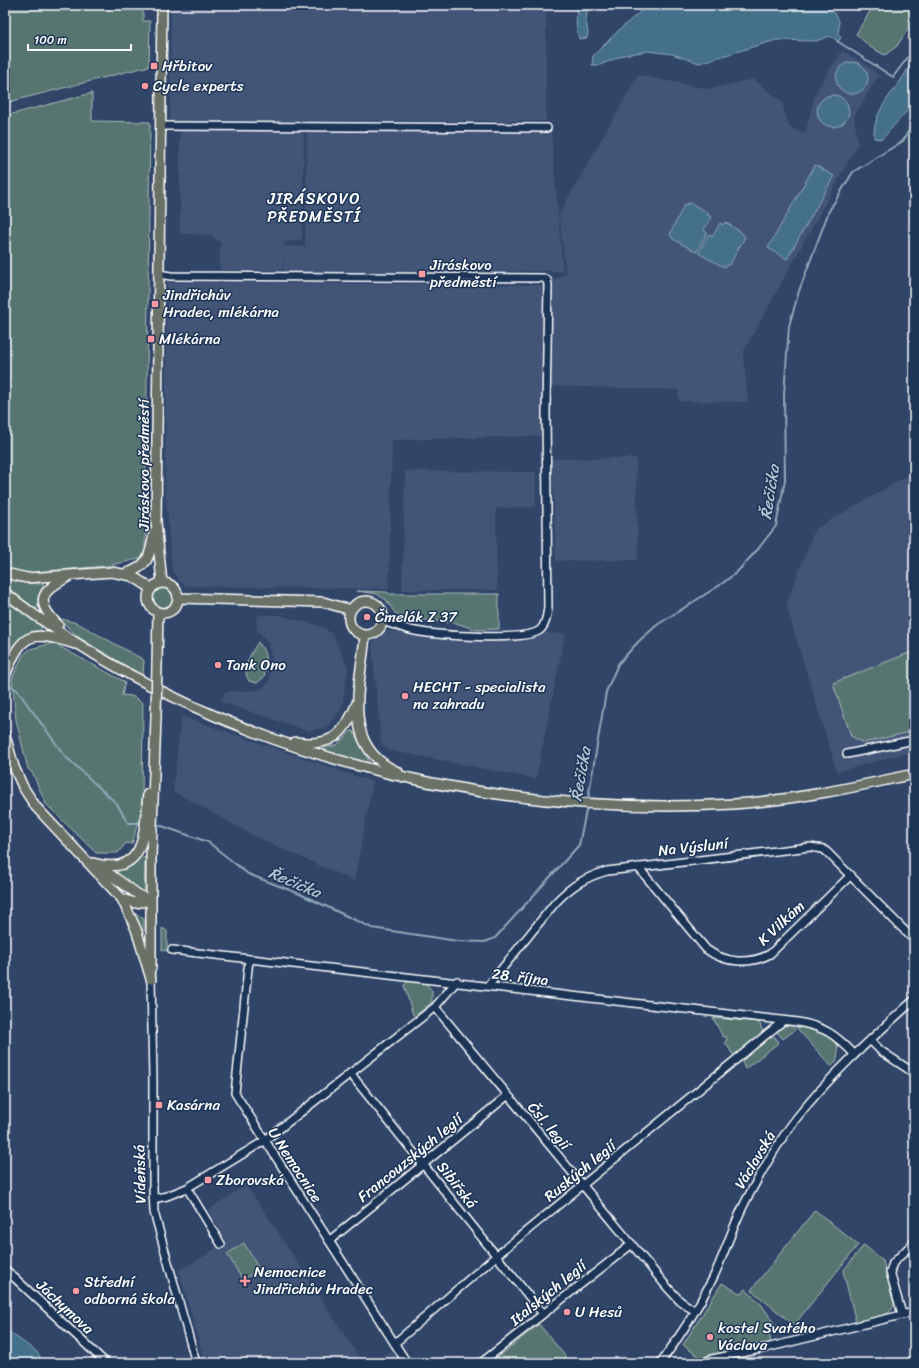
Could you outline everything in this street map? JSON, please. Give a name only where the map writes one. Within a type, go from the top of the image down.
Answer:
[{"type":"main road","name":"Jiráskovo předměstí","points":[[162,5],[156,522],[162,583]]},
{"type":"main road","points":[[124,574],[145,564],[151,552],[156,522]]},
{"type":"main road","points":[[5,573],[27,578],[112,572],[124,574],[151,588]]},
{"type":"main road","points":[[70,576],[49,588],[43,600],[45,611],[70,637]]},
{"type":"main road","points":[[162,583],[172,586],[178,598],[175,607],[172,611],[167,613],[158,612],[149,604],[148,596],[151,588],[162,583]]},
{"type":"main road","points":[[5,593],[85,648],[139,680],[197,709],[273,739],[373,770],[422,781],[508,796],[595,804],[696,804],[761,801],[813,794],[914,774]]},
{"type":"main road","points":[[178,598],[323,602],[351,610]]},
{"type":"main road","points":[[364,600],[375,603],[382,611],[383,621],[378,630],[365,634],[358,632],[351,625],[351,610],[354,605],[364,600]]},
{"type":"main road","points":[[151,979],[151,900],[158,612]]},
{"type":"main road","points":[[365,634],[358,700],[359,726],[368,751],[388,767],[422,781]]},
{"type":"main road","points":[[5,676],[16,650],[30,638],[41,636],[56,638],[85,648]]},
{"type":"main road","points":[[273,739],[310,744],[332,739],[346,727],[358,700]]},
{"type":"main road","points":[[5,735],[14,767],[30,797],[48,822],[83,856],[122,899],[136,929],[151,979]]},
{"type":"main road","points":[[93,863],[108,866],[125,864],[131,860],[138,851],[144,835],[155,747]]},
{"type":"main road","points":[[83,856],[140,896],[151,900]]},
{"type":"main road","points":[[122,899],[135,903],[151,900]]},
{"type":"street","points":[[161,126],[547,128]]},
{"type":"street","points":[[158,274],[178,276],[543,278],[547,280],[546,412],[548,608],[545,622],[540,630],[527,636],[472,636],[416,631],[383,621]]},
{"type":"street","points":[[847,754],[914,740]]},
{"type":"street","name":"Na Výsluní","points":[[488,986],[555,903],[574,886],[597,874],[638,867],[814,847],[827,852],[914,940]]},
{"type":"street","name":"K Vilkám","points":[[638,867],[706,949],[721,958],[741,961],[754,960],[770,954],[851,875]]},
{"type":"street","name":"28. října","points":[[172,950],[457,981],[488,986],[798,1022],[825,1029],[854,1054]]},
{"type":"street","name":"U Nemocnice","points":[[249,959],[235,1093],[264,1141],[407,1363]]},
{"type":"street","name":"Vídeňská","points":[[151,979],[153,1199],[158,1226],[196,1363]]},
{"type":"street","points":[[153,1199],[167,1196],[187,1188],[264,1141],[435,1007],[457,981]]},
{"type":"street","name":"Václavská","points":[[660,1363],[680,1337],[695,1311],[712,1279],[748,1197],[779,1143],[810,1102],[854,1054],[914,1000]]},
{"type":"street","name":"Čsl. legií","points":[[435,1007],[507,1096],[667,1287],[680,1301],[695,1311]]},
{"type":"street","name":"Ruských legií","points":[[395,1343],[496,1256],[783,1021]]},
{"type":"street","points":[[870,1040],[881,1051],[914,1073]]},
{"type":"street","name":"Sibiřská","points":[[350,1073],[543,1314]]},
{"type":"street","name":"Francouzských legií","points":[[329,1241],[507,1096]]},
{"type":"street","points":[[187,1188],[221,1244]]},
{"type":"street","points":[[902,1314],[890,1272],[893,1263],[914,1242]]},
{"type":"street","name":"Italských legií","points":[[481,1363],[632,1244]]},
{"type":"street","name":"Jáchymova","points":[[5,1270],[106,1363]]},
{"type":"street","points":[[702,1363],[712,1359],[766,1348],[914,1312]]},
{"type":"shaded area","points":[[171,5],[546,5],[546,121],[170,121]]},
{"type":"shaded area","points":[[578,5],[588,5],[586,20],[588,34],[587,38],[579,39],[576,22]]},
{"type":"shaded area","points":[[648,5],[826,5],[833,11],[839,20],[838,33],[841,38],[838,41],[830,36],[816,41],[776,40],[699,63],[672,54],[648,51],[624,55],[600,65],[592,65],[593,56],[619,30]]},
{"type":"shaded area","points":[[842,51],[862,62],[879,75],[854,116],[858,144],[743,353],[748,402],[679,401],[678,390],[551,386],[551,281],[566,274],[559,214],[638,75],[709,89],[754,79],[782,102],[789,127],[805,134],[816,91]]},
{"type":"shaded area","points":[[914,54],[914,103],[882,139],[874,138],[876,121],[882,107],[905,74]]},
{"type":"shaded area","points":[[849,62],[855,62],[864,66],[868,78],[864,90],[855,94],[849,94],[840,90],[836,81],[836,75],[840,66]]},
{"type":"shaded area","points":[[830,95],[836,95],[845,99],[849,111],[845,123],[836,127],[830,127],[821,123],[817,114],[817,108],[821,99]]},
{"type":"shaded area","points":[[180,130],[304,132],[302,239],[284,243],[284,246],[305,247],[307,132],[551,131],[563,271],[284,272],[284,255],[283,270],[220,270],[220,243],[211,235],[180,234]]},
{"type":"shaded area","points":[[815,165],[834,176],[787,259],[768,248]]},
{"type":"shaded area","points":[[690,203],[709,213],[707,215],[711,217],[704,230],[707,233],[696,252],[673,239],[670,234],[684,205]]},
{"type":"shaded area","points":[[725,222],[741,232],[745,237],[730,264],[724,267],[698,253],[709,234],[713,236],[720,223],[723,225]]},
{"type":"shaded area","points":[[167,282],[544,285],[543,436],[392,440],[389,589],[186,586],[179,581],[172,571],[165,486]]},
{"type":"shaded area","points":[[636,458],[638,560],[556,561],[552,459]]},
{"type":"shaded area","points":[[405,471],[536,472],[536,507],[496,508],[497,590],[402,590]]},
{"type":"shaded area","points":[[914,472],[914,751],[837,772],[786,605],[815,529]]},
{"type":"shaded area","points":[[259,615],[280,615],[323,627],[333,635],[348,668],[342,708],[327,727],[308,731],[221,702],[224,692],[260,690],[269,682],[272,661],[268,642],[257,630],[256,619]]},
{"type":"shaded area","points":[[482,631],[565,634],[536,779],[388,750],[381,742],[372,645],[376,636],[383,632]]},
{"type":"shaded area","points":[[181,716],[373,782],[354,881],[254,836],[173,791]]},
{"type":"shaded area","name":"Nemocnice Jindřichův Hradec","points":[[246,1185],[363,1363],[205,1363],[179,1270],[201,1258],[226,1241],[208,1210]]},
{"type":"shaded area","points":[[5,1329],[37,1352],[44,1363],[5,1363]]},
{"type":"shaded area","points":[[391,1351],[399,1363],[371,1363]]},
{"type":"green space","points":[[5,5],[143,5],[143,21],[150,21],[149,66],[5,103]]},
{"type":"green space","points":[[874,5],[914,5],[914,19],[897,46],[885,55],[870,47],[856,34]]},
{"type":"green space","points":[[92,93],[92,121],[150,122],[145,555],[139,559],[106,566],[23,573],[5,568],[5,116]]},
{"type":"green space","points":[[5,578],[23,583],[44,584],[38,598],[38,608],[35,609],[5,586]]},
{"type":"green space","points":[[163,588],[170,591],[173,598],[170,605],[163,608],[156,605],[153,598],[156,591]]},
{"type":"green space","points":[[357,591],[387,592],[390,594],[499,594],[499,629],[477,630],[456,623],[426,620],[417,622],[395,613],[386,600],[377,594]]},
{"type":"green space","points":[[5,600],[42,627],[40,631],[20,639],[13,646],[9,645],[5,623]]},
{"type":"green space","points":[[58,618],[77,623],[144,660],[143,676],[78,637]]},
{"type":"green space","points":[[258,642],[265,654],[266,668],[264,677],[257,683],[249,681],[246,666]]},
{"type":"green space","points":[[53,643],[125,682],[122,695],[132,696],[143,703],[142,807],[132,844],[126,843],[118,853],[96,853],[46,804],[33,774],[28,769],[16,720],[12,679],[23,655],[30,649]]},
{"type":"green space","points":[[914,651],[914,731],[863,743],[851,736],[833,683]]},
{"type":"green space","points":[[351,731],[353,731],[369,761],[369,764],[323,751],[324,748],[337,745]]},
{"type":"green space","points":[[141,856],[145,858],[144,891],[141,892],[116,875],[118,870],[131,865]]},
{"type":"green space","points":[[133,912],[144,919],[144,931],[141,931]]},
{"type":"green space","points":[[162,928],[167,931],[167,951],[162,950]]},
{"type":"green space","points":[[410,980],[425,982],[432,991],[432,1002],[415,1016],[413,1015],[404,985]]},
{"type":"green space","points":[[713,1018],[759,1022],[763,1032],[735,1058],[725,1042],[727,1040],[725,1036],[723,1037]]},
{"type":"green space","points":[[786,1025],[791,1025],[795,1030],[783,1039],[777,1032]]},
{"type":"green space","points":[[794,1025],[807,1026],[819,1030],[830,1038],[839,1048],[837,1048],[838,1053],[835,1063],[831,1066]]},
{"type":"green space","points":[[772,1035],[776,1038],[778,1043],[745,1069],[741,1060]]},
{"type":"green space","points":[[815,1210],[858,1245],[794,1325],[751,1290]]},
{"type":"green space","points":[[244,1243],[259,1269],[243,1280],[227,1254]]},
{"type":"green space","points":[[864,1245],[883,1261],[894,1304],[892,1309],[884,1315],[873,1319],[856,1322],[843,1271]]},
{"type":"green space","points":[[722,1283],[741,1294],[745,1289],[761,1304],[778,1329],[769,1331],[771,1345],[702,1359],[683,1345]]},
{"type":"green space","points":[[539,1324],[566,1357],[558,1363],[491,1363]]},
{"type":"waterway","points":[[837,41],[893,77],[914,49]]},
{"type":"waterway","name":"Řečička","points":[[588,799],[606,692],[618,664],[639,641],[657,625],[720,585],[736,573],[776,526],[785,480],[784,394],[789,326],[799,291],[829,211],[853,172],[903,141],[914,121]]},
{"type":"waterway","name":"Řečička","points":[[5,682],[17,690],[65,756],[117,804],[128,823],[142,823]]},
{"type":"waterway","name":"Řečička","points":[[156,824],[208,842],[248,874],[300,894],[372,928],[457,941],[485,942],[495,938],[579,845],[587,806]]},
{"type":"place","name":"Hřbitov","points":[[154,66]]},
{"type":"place","name":"Cycle experts","points":[[145,86]]},
{"type":"place","name":"Jiráskovo předměstí","points":[[422,274]]},
{"type":"place","name":"Jindřichův Hradec, mlékárna","points":[[155,304]]},
{"type":"place","name":"Mlékárna","points":[[151,339]]},
{"type":"place","name":"Čmelák Z 37","points":[[367,617]]},
{"type":"place","name":"Tank Ono","points":[[218,665]]},
{"type":"place","name":"HECHT - specialista na zahradu","points":[[405,696]]},
{"type":"place","name":"Kasárna","points":[[159,1105]]},
{"type":"place","name":"Zborovská","points":[[208,1180]]},
{"type":"place","name":"Nemocnice Jindřichův Hradec","points":[[245,1281]]},
{"type":"place","name":"Střední odborná škola","points":[[76,1291]]},
{"type":"place","name":"U Hesů","points":[[567,1312]]},
{"type":"place","name":"kostel Svatého Václava","points":[[710,1337]]},
{"type":"district","name":"JIRÁSKOVO PŘEDMĚSTÍ","points":[[314,207]]}]
